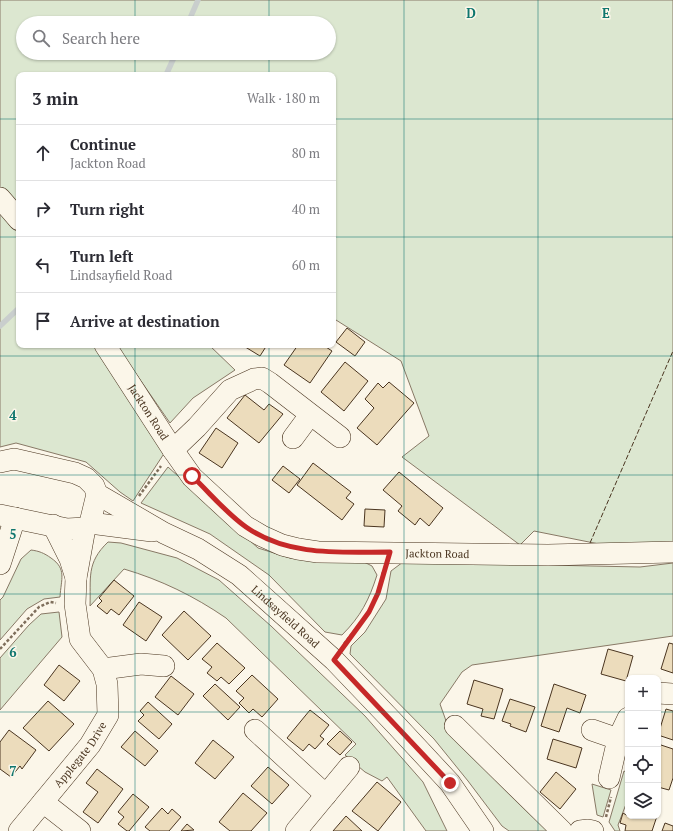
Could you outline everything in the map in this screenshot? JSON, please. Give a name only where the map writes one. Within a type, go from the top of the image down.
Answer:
[{"type":"street","points":[[0,198],[16,217]]},
{"type":"street","name":"Jackton Road","points":[[107,348],[173,450],[192,476],[245,526],[262,536],[298,550],[318,552],[548,555],[673,552]]},
{"type":"street","points":[[173,450],[198,427],[230,390],[254,379],[262,378],[340,437]]},
{"type":"street","points":[[293,438],[310,415]]},
{"type":"street","points":[[0,462],[14,459],[76,473],[86,478],[94,486],[96,494],[76,578]]},
{"type":"street","name":"Lindsayfield Road","points":[[96,494],[164,533],[198,548],[239,575],[334,660],[450,783],[482,831]]},
{"type":"street","points":[[0,564],[8,517]]},
{"type":"street","name":"Lindsayfield Road","points":[[8,517],[67,529],[88,526],[164,533]]},
{"type":"street","points":[[53,525],[70,559],[76,578]]},
{"type":"street","name":"Applegate Drive","points":[[19,831],[90,745],[108,715],[107,684],[103,669],[80,638],[75,604],[76,578]]},
{"type":"street","points":[[103,669],[141,664],[164,666]]},
{"type":"street","points":[[661,693],[673,694]]},
{"type":"street","points":[[609,778],[618,739],[625,724]]},
{"type":"street","points":[[455,726],[562,831]]},
{"type":"street","points":[[255,730],[326,795]]},
{"type":"street","points":[[592,730],[618,739]]},
{"type":"street","points":[[296,831],[349,767]]},
{"type":"street","points":[[43,802],[80,831]]},
{"type":"street","points":[[580,831],[598,828]]},
{"type":"path","points":[[129,513],[143,490],[173,450]]},
{"type":"path","points":[[334,660],[369,612],[378,593],[390,552]]},
{"type":"path","points":[[0,649],[39,607],[50,602],[75,604]]},
{"type":"path","points":[[598,828],[613,790],[609,778]]},
{"type":"green space","points":[[0,0],[673,0],[673,542],[614,547],[534,531],[520,545],[402,457],[429,436],[401,361],[336,320],[336,72],[16,72],[16,206],[0,187]]},
{"type":"green space","points":[[0,210],[16,229],[16,348],[100,348],[167,449],[133,501],[120,492],[86,462],[16,443],[0,447]]},
{"type":"green space","points":[[118,348],[212,348],[235,370],[193,398],[170,423]]},
{"type":"green space","points":[[168,467],[258,548],[290,558],[362,561],[372,566],[377,575],[374,584],[364,607],[349,628],[342,635],[325,632],[269,575],[210,534],[141,503]]},
{"type":"green space","points":[[108,542],[121,543],[177,558],[219,580],[271,626],[365,716],[423,782],[447,831],[426,831],[387,777],[382,781],[365,772],[345,755],[356,744],[226,618],[214,610],[164,584],[124,569],[90,606],[91,571],[96,557]]},
{"type":"green space","points":[[31,550],[46,555],[59,566],[62,575],[60,597],[44,599],[27,609],[0,640],[0,600],[3,597],[21,559]]},
{"type":"green space","points":[[403,562],[640,567],[673,563],[673,636],[472,665],[462,672],[440,704],[450,732],[553,831],[509,831],[502,826],[434,739],[350,654],[351,646],[365,632],[386,599],[391,571]]},
{"type":"green space","points":[[59,612],[62,637],[0,710],[0,658],[29,625],[41,614]]},
{"type":"green space","points":[[624,771],[625,807],[618,825],[620,831],[615,831],[609,822]]},
{"type":"green space","points":[[592,784],[611,790],[603,817],[597,815]]},
{"type":"building","points":[[347,328],[365,342],[355,356],[336,342]]},
{"type":"building","points":[[247,348],[265,348],[260,356]]},
{"type":"building","points":[[296,348],[328,348],[332,351],[310,383],[284,365]]},
{"type":"building","points":[[345,362],[368,381],[344,411],[321,392]]},
{"type":"building","points":[[389,382],[414,403],[377,445],[357,428],[374,408],[365,399],[378,383],[383,388]]},
{"type":"building","points":[[245,395],[264,410],[269,404],[283,414],[259,443],[227,418]]},
{"type":"building","points":[[216,428],[238,443],[222,468],[199,453]]},
{"type":"building","points":[[313,463],[351,492],[346,498],[354,504],[342,520],[297,485]]},
{"type":"building","points":[[283,466],[300,479],[289,493],[272,480]]},
{"type":"building","points":[[399,472],[443,508],[429,526],[420,518],[415,525],[398,511],[402,506],[383,490]]},
{"type":"building","points":[[365,509],[385,510],[384,527],[364,526]]},
{"type":"building","points":[[114,580],[134,596],[119,615],[111,609],[107,614],[97,606],[102,601],[99,598]]},
{"type":"building","points":[[139,602],[162,617],[146,641],[123,625]]},
{"type":"building","points":[[184,611],[211,636],[188,660],[162,635]]},
{"type":"building","points":[[217,643],[245,668],[229,684],[221,677],[217,681],[207,673],[212,667],[202,659]]},
{"type":"building","points":[[669,643],[673,644],[673,673],[661,669]]},
{"type":"building","points":[[608,649],[633,656],[628,675],[625,675],[625,681],[601,674]]},
{"type":"building","points":[[59,665],[80,681],[64,701],[44,685]]},
{"type":"building","points":[[252,675],[278,699],[262,717],[253,709],[249,713],[239,703],[244,698],[236,691]]},
{"type":"building","points":[[171,676],[194,694],[178,715],[155,697]]},
{"type":"building","points":[[474,680],[503,689],[494,719],[481,716],[483,709],[467,704]]},
{"type":"building","points":[[215,684],[240,707],[228,720],[203,696]]},
{"type":"building","points":[[554,684],[586,695],[580,713],[567,708],[559,732],[541,726]]},
{"type":"building","points":[[510,699],[535,707],[526,732],[510,726],[511,724],[502,721]]},
{"type":"building","points":[[48,701],[74,724],[49,751],[23,728]]},
{"type":"building","points":[[148,702],[172,724],[159,739],[138,721],[144,715],[140,711]]},
{"type":"building","points":[[666,709],[673,711],[673,740],[661,736],[661,725]]},
{"type":"building","points":[[310,710],[329,725],[320,736],[324,739],[315,749],[309,744],[303,751],[287,738]]},
{"type":"building","points":[[9,730],[36,750],[22,769],[20,766],[11,777],[0,769],[0,742]]},
{"type":"building","points":[[135,731],[158,751],[145,766],[121,747]]},
{"type":"building","points":[[340,731],[352,742],[340,755],[327,744]]},
{"type":"building","points":[[553,739],[582,748],[576,768],[547,759]]},
{"type":"building","points":[[213,740],[234,757],[215,779],[195,763]]},
{"type":"building","points":[[661,745],[673,749],[673,778],[669,790],[661,788]]},
{"type":"building","points":[[268,767],[289,785],[272,804],[251,786]]},
{"type":"building","points":[[97,769],[123,789],[98,823],[83,812],[98,792],[86,783]]},
{"type":"building","points":[[556,772],[576,789],[560,809],[540,792]]},
{"type":"building","points":[[377,782],[401,802],[378,831],[352,811]]},
{"type":"building","points":[[243,793],[267,813],[251,831],[230,831],[219,822]]},
{"type":"building","points":[[133,794],[149,807],[129,831],[127,831],[118,824],[124,817],[118,812]]},
{"type":"building","points":[[162,808],[168,814],[172,809],[181,817],[169,831],[150,831],[145,827]]},
{"type":"building","points":[[623,813],[625,814],[625,819],[656,819],[652,831],[625,831],[626,825],[620,823]]},
{"type":"building","points":[[346,816],[362,831],[333,831]]},
{"type":"building","points":[[665,823],[673,826],[673,831],[662,831]]},
{"type":"building","points":[[187,824],[194,830],[181,831]]},
{"type":"waterway","points":[[191,16],[198,0]]},
{"type":"waterway","points":[[167,72],[173,60]]},
{"type":"waterway","points":[[0,326],[16,311]]},
{"type":"fence","points":[[590,543],[673,351]]},
{"type":"route","points":[[192,476],[245,526],[262,536],[282,544],[298,550],[318,552],[390,552],[382,575],[378,593],[369,612],[350,636],[334,660],[450,783]]}]
